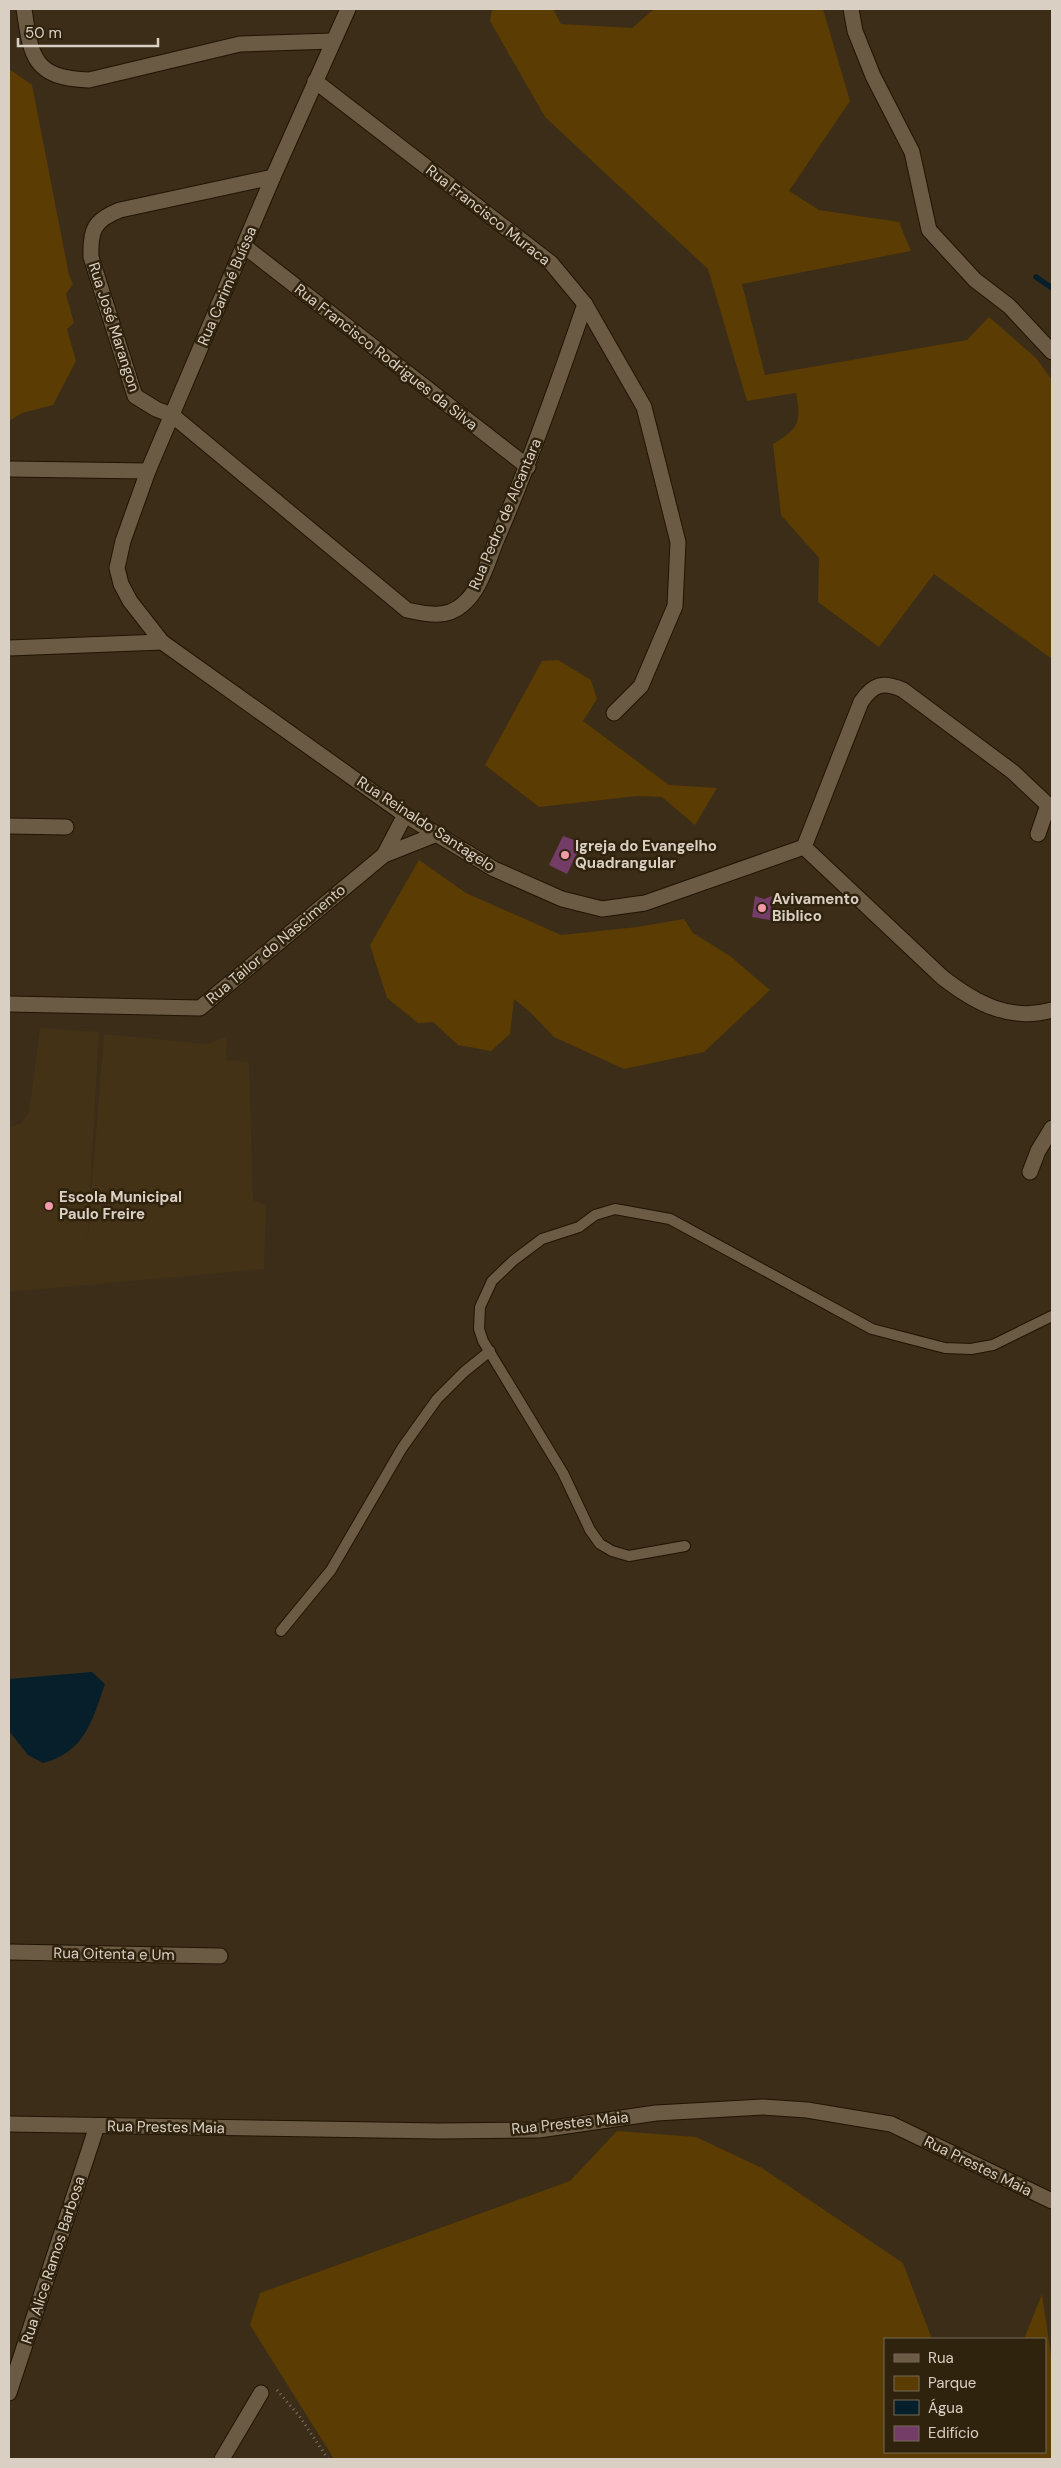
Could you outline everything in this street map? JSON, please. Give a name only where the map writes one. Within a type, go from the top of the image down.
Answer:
[{"type":"street","points":[[24,9],[34,55],[46,71],[67,79],[88,80],[240,44],[333,42]]},
{"type":"street","name":"Rua Carimé Buíssa","points":[[117,568],[123,541],[148,471],[273,177],[348,9]]},
{"type":"street","points":[[851,9],[855,32],[873,76],[912,152],[929,230],[975,280],[1009,306],[1052,352]]},
{"type":"street","name":"Rua Francisco Muraca","points":[[315,81],[551,263],[585,304],[644,407],[678,542],[675,606],[641,686],[614,713]]},
{"type":"street","name":"Rua José Marangon","points":[[172,415],[156,409],[135,396],[91,258],[90,243],[94,227],[103,216],[120,210],[273,177]]},
{"type":"street","name":"Rua Francisco Rodrigues da Silva","points":[[244,246],[528,467]]},
{"type":"street","name":"Rua Pedro de Alcantara","points":[[172,415],[407,610],[428,614],[444,614],[462,606],[478,584],[528,467],[585,304]]},
{"type":"street","points":[[9,469],[148,471]]},
{"type":"street","name":"Rua Reinaldo Santagelo","points":[[117,568],[121,584],[133,605],[162,642],[405,815],[494,870],[562,899],[602,909],[645,903],[804,847]]},
{"type":"street","points":[[9,648],[162,642]]},
{"type":"street","points":[[1038,834],[1048,806],[1041,799],[1013,772],[903,690],[884,684],[876,685],[861,702],[804,847],[942,977],[966,996],[990,1008],[1014,1014],[1038,1014],[1052,1010]]},
{"type":"street","name":"Rua Tailor do Nascimento","points":[[384,855],[405,815]]},
{"type":"street","points":[[9,826],[66,827]]},
{"type":"street","name":"Rua Tailor do Nascimento","points":[[9,1004],[200,1008],[384,855],[437,834]]},
{"type":"street","points":[[1030,1172],[1038,1151],[1052,1128]]},
{"type":"street","name":"Rua Oitenta e Um","points":[[9,1952],[220,1956]]},
{"type":"street","name":"Rua Prestes Maia","points":[[9,2124],[439,2131],[540,2130],[656,2113],[763,2107],[807,2110],[891,2124],[1051,2196]]},
{"type":"street","name":"Rua Alice Ramos Barbosa","points":[[9,2393],[97,2126]]},
{"type":"street","points":[[222,2459],[261,2393]]},
{"type":"lane","points":[[686,1546],[628,1556],[612,1551],[600,1544],[590,1530],[564,1473],[490,1351],[479,1328],[480,1307],[492,1281],[514,1260],[542,1239],[579,1227],[595,1215],[615,1209],[670,1219],[872,1329],[945,1348],[971,1349],[993,1345],[1052,1316]]},
{"type":"lane","points":[[281,1632],[331,1570],[402,1448],[436,1399],[464,1372],[490,1351]]},
{"type":"path","points":[[261,2393],[266,2389],[279,2390],[328,2459]]},
{"type":"shaded area","points":[[40,1028],[99,1032],[87,1245],[104,1034],[207,1044],[227,1036],[226,1060],[249,1062],[253,1200],[266,1205],[264,1269],[9,1292],[9,1127],[22,1123],[29,1112]]},
{"type":"green space","points":[[492,9],[553,9],[561,24],[632,28],[654,9],[823,9],[850,101],[789,191],[819,210],[899,222],[911,251],[742,284],[765,375],[967,340],[989,317],[1036,358],[1052,380],[1052,659],[934,574],[879,647],[818,602],[819,558],[781,515],[773,444],[788,434],[796,424],[798,403],[796,393],[747,401],[708,269],[545,117],[490,21]]},
{"type":"green space","points":[[9,69],[32,85],[69,275],[73,284],[66,294],[74,323],[67,329],[76,361],[53,405],[22,413],[9,421]]},
{"type":"green space","points":[[558,660],[591,680],[597,699],[583,721],[669,785],[717,788],[695,825],[662,797],[637,796],[539,807],[485,765],[542,661]]},
{"type":"green space","points":[[419,860],[466,893],[561,935],[637,927],[684,919],[693,933],[730,956],[770,990],[704,1052],[624,1069],[554,1037],[530,1012],[514,999],[510,1034],[491,1051],[458,1045],[433,1022],[418,1023],[387,998],[370,945]]},
{"type":"green space","points":[[617,2131],[696,2137],[762,2168],[903,2263],[932,2338],[884,2338],[884,2453],[1046,2453],[1046,2338],[1024,2338],[1042,2294],[1052,2362],[1052,2459],[334,2459],[250,2325],[260,2293],[570,2181]]},
{"type":"water","points":[[92,1672],[105,1684],[91,1722],[78,1743],[57,1758],[43,1763],[28,1755],[9,1731],[9,1679]]},
{"type":"building","name":"Igreja do Evangelho Quadrangular","points":[[563,836],[582,843],[567,874],[549,865]]},
{"type":"building","name":"Avivamento Biblico","points":[[755,896],[764,899],[772,896],[770,920],[752,917]]},
{"type":"waterway","points":[[1036,277],[1052,288]]},
{"type":"place","name":"Igreja do Evangelho Quadrangular","points":[[565,855]]},
{"type":"place","name":"Avivamento Biblico","points":[[762,908]]},
{"type":"place","name":"Escola Municipal Paulo Freire","points":[[49,1206]]}]
